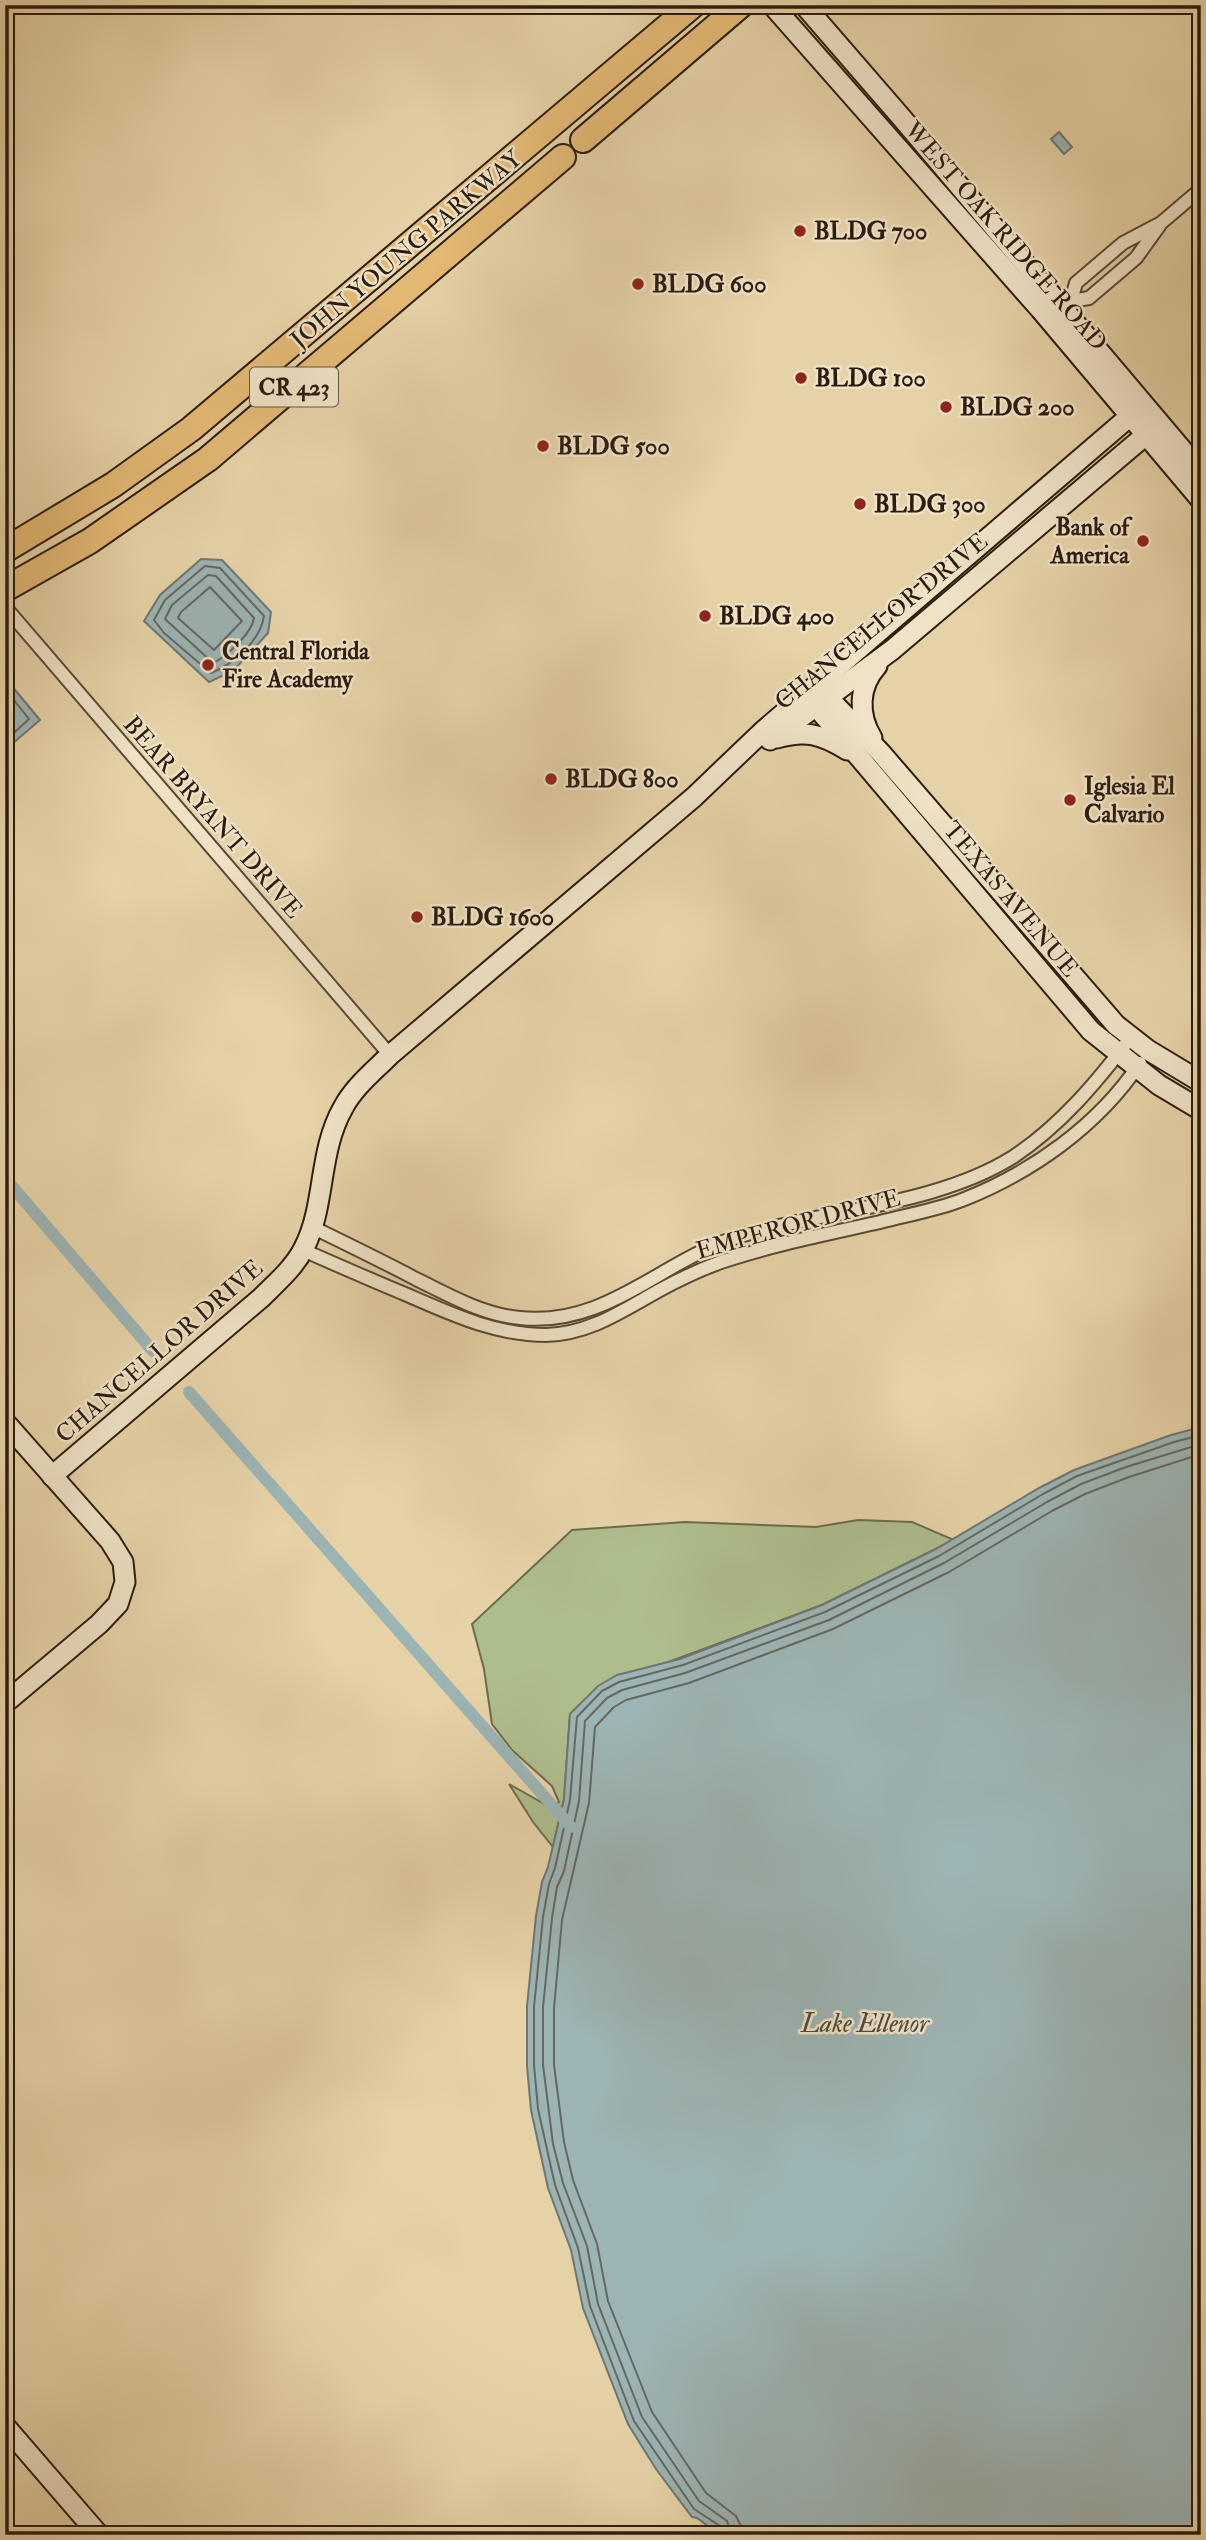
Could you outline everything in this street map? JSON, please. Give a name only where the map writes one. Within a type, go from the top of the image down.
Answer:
[{"type":"highway","name":"JOHN YOUNG PARKWAY","points":[[5,550],[113,485],[191,429],[694,5]]},
{"type":"highway","points":[[583,140],[741,5]]},
{"type":"highway","name":"JOHN YOUNG PARKWAY","points":[[5,589],[90,541],[208,458],[563,157]]},
{"type":"highway","points":[[5,569],[31,536]]},
{"type":"street","name":"WEST OAK RIDGE ROAD","points":[[772,5],[951,210],[1152,429],[1201,500]]},
{"type":"street","name":"WEST OAK RIDGE ROAD","points":[[804,5],[1067,305],[1136,411]]},
{"type":"street","points":[[1195,5],[1201,12]]},
{"type":"street","points":[[1067,305],[1076,283],[1123,243],[1161,223],[1201,189]]},
{"type":"street","points":[[951,210],[968,213],[977,220],[1048,301],[1067,305],[1089,298],[1136,258],[1161,223]]},
{"type":"street","name":"CHANCELLOR DRIVE","points":[[694,797],[770,740],[1136,411]]},
{"type":"street","name":"WEST OAK RIDGE ROAD","points":[[1152,429],[1201,472]]},
{"type":"street","name":"CHANCELLOR DRIVE","points":[[52,1476],[261,1298],[286,1273],[303,1250],[312,1227],[331,1134],[343,1107],[360,1084],[390,1055],[694,797],[763,731],[892,650],[1152,429]]},
{"type":"street","name":"BEAR BRYANT DRIVE","points":[[5,607],[390,1055]]},
{"type":"street","points":[[881,753],[867,729],[861,708],[870,674],[892,650]]},
{"type":"street","name":"TEXAS AVENUE","points":[[817,696],[881,753],[1088,995],[1131,1037],[1201,1082]]},
{"type":"street","name":"TEXAS AVENUE","points":[[817,696],[859,758],[1091,1031],[1136,1069],[1201,1111]]},
{"type":"street","points":[[770,740],[794,733],[816,734],[859,758]]},
{"type":"street","points":[[1071,1009],[1088,995]]},
{"type":"street","name":"EMPEROR DRIVE","points":[[312,1227],[485,1311],[520,1318],[558,1318],[585,1313],[735,1238],[906,1197],[983,1173],[1013,1157],[1048,1131],[1083,1097],[1131,1037]]},
{"type":"street","name":"EMPEROR DRIVE","points":[[303,1250],[483,1326],[517,1334],[548,1335],[578,1331],[601,1323],[661,1289],[719,1263],[792,1242],[936,1208],[1006,1181],[1069,1139],[1098,1113],[1136,1069],[1148,1050]]},
{"type":"street","points":[[5,1422],[110,1541],[123,1562],[125,1582],[118,1604],[99,1625],[5,1703]]},
{"type":"street","points":[[5,2426],[99,2535]]},
{"type":"green space","points":[[858,1520],[912,1522],[954,1540],[822,1605],[655,1667],[570,1714],[564,1799],[553,1847],[509,1784],[550,1807],[559,1802],[552,1786],[512,1750],[492,1724],[484,1669],[472,1624],[572,1530],[685,1522],[816,1527]]},
{"type":"water","points":[[1059,132],[1072,147],[1064,154],[1051,139]]},
{"type":"water","points":[[201,559],[222,560],[271,612],[268,633],[233,671],[209,682],[144,621],[160,595]]},
{"type":"water","points":[[5,680],[40,720],[5,750]]},
{"type":"water","name":"Lake Ellenor","points":[[1201,1427],[1201,2535],[720,2535],[692,2517],[656,2469],[628,2424],[583,2308],[571,2250],[548,2188],[531,2110],[527,2066],[527,2006],[542,1882],[564,1799],[570,1714],[598,1686],[617,1675],[680,1659],[822,1605],[936,1549],[1074,1470]]},
{"type":"waterway","points":[[5,1178],[153,1351]]},
{"type":"waterway","points":[[189,1392],[571,1827]]},
{"type":"place","name":"BLDG 700","points":[[800,231]]},
{"type":"place","name":"BLDG 600","points":[[638,284]]},
{"type":"place","name":"BLDG 100","points":[[801,378]]},
{"type":"place","name":"BLDG 200","points":[[946,407]]},
{"type":"place","name":"BLDG 500","points":[[543,446]]},
{"type":"place","name":"BLDG 300","points":[[860,504]]},
{"type":"place","name":"Bank of America","points":[[1143,541]]},
{"type":"place","name":"BLDG 400","points":[[705,616]]},
{"type":"place","name":"Central Florida Fire Academy","points":[[208,665]]},
{"type":"place","name":"BLDG 800","points":[[551,779]]},
{"type":"place","name":"Iglesia El Calvario","points":[[1070,800]]},
{"type":"place","name":"BLDG 1600","points":[[417,917]]}]
